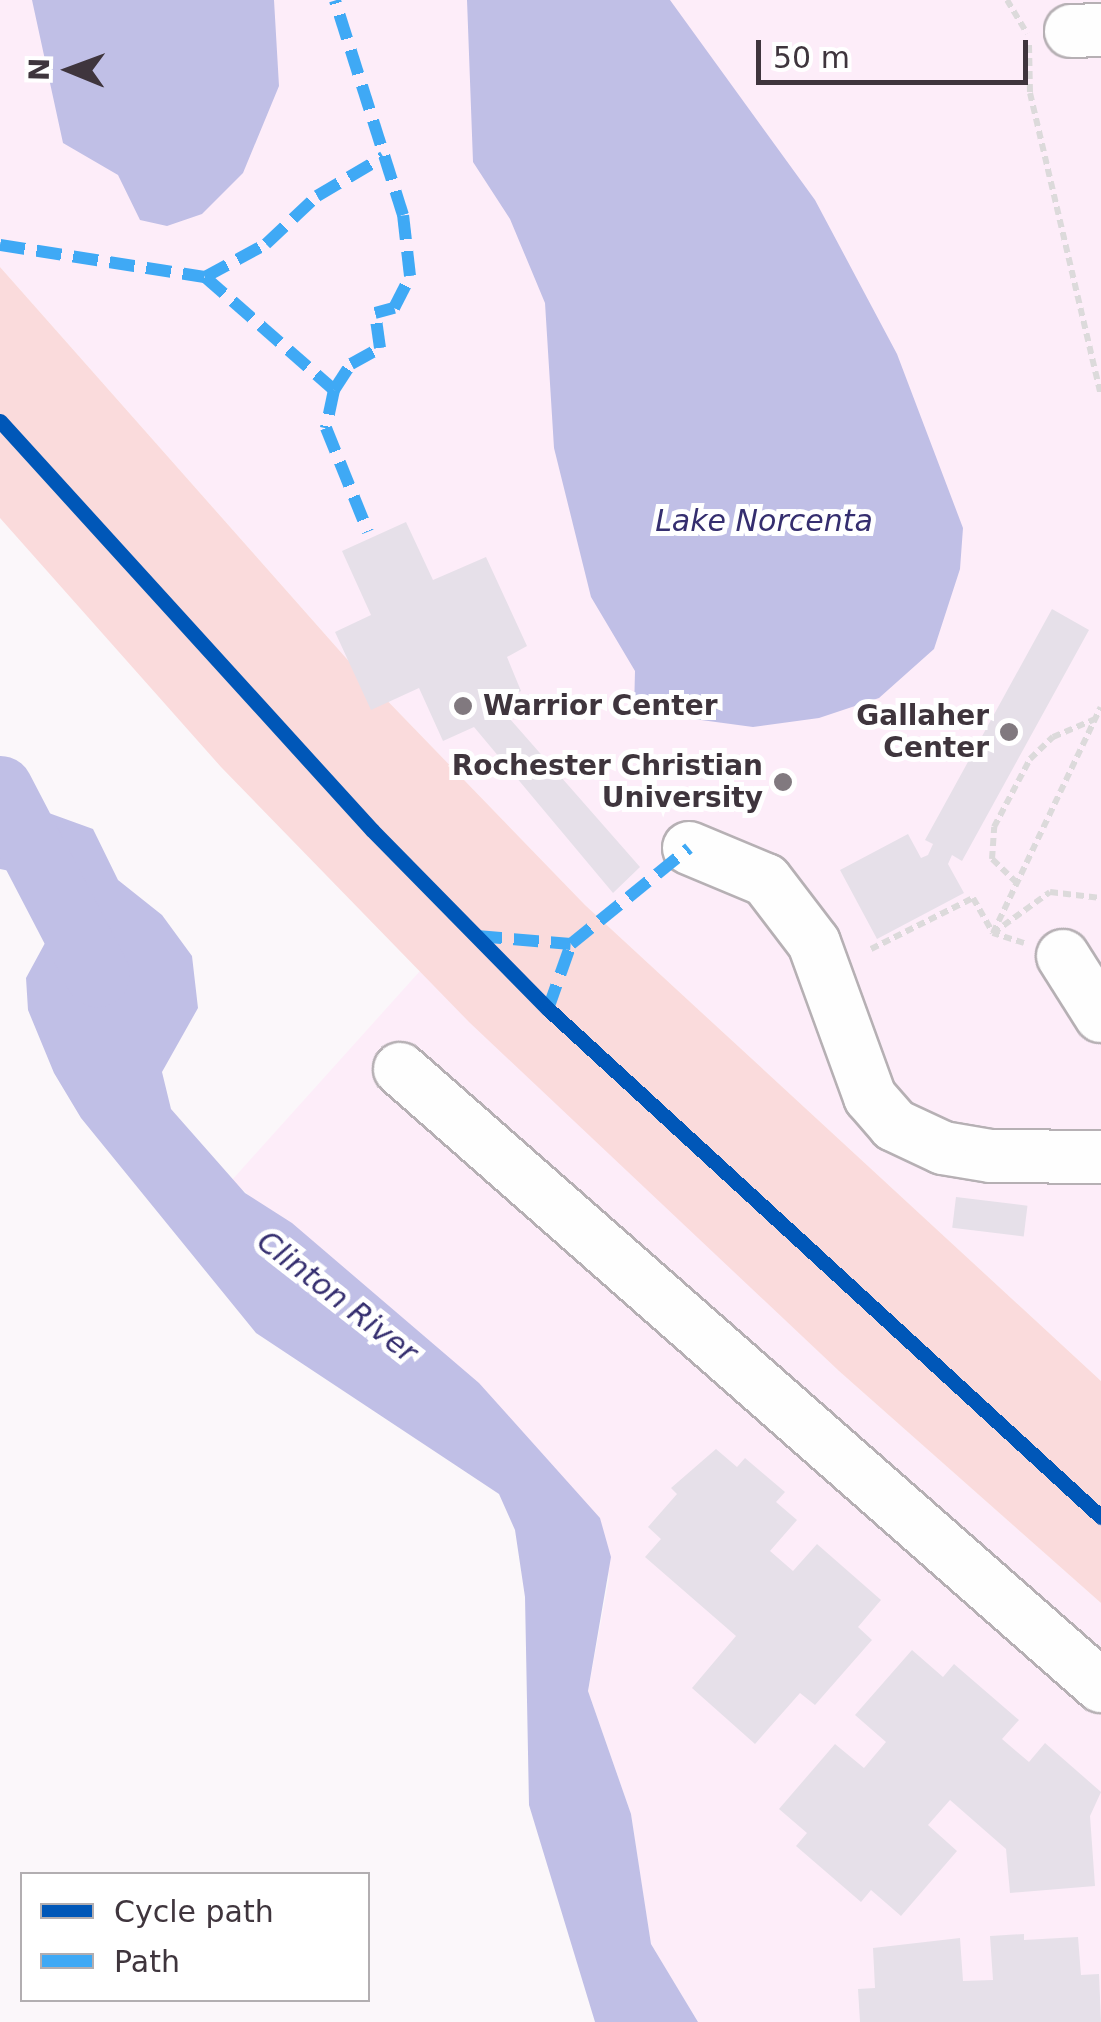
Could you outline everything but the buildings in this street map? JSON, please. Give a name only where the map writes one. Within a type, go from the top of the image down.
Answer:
[{"type":"lane","points":[[689,848],[766,880],[814,942],[870,1096],[894,1125],[943,1148],[991,1156],[1101,1157]]},
{"type":"lane","points":[[1063,956],[1101,1016]]},
{"type":"lane","points":[[400,1069],[1101,1686]]},
{"type":"path","points":[[1007,0],[1029,36],[1030,93],[1101,395]]},
{"type":"path","points":[[993,933],[1101,707]]},
{"type":"path","points":[[1017,882],[992,859],[994,827],[1030,759],[1053,737],[1100,716]]},
{"type":"path","points":[[993,933],[1050,892],[1101,898]]},
{"type":"path","points":[[871,948],[973,898],[993,933],[1063,956]]},
{"type":"shaded area","name":"Rochester Christian University","points":[[0,0],[1101,0],[1101,1381],[585,905],[346,658],[0,267]]},
{"type":"shaded area","points":[[0,267],[346,658],[585,905],[1101,1381],[1101,1603],[839,1371],[469,1022],[221,767],[0,518]]},
{"type":"shaded area","points":[[420,971],[839,1371],[1101,1603],[1101,2022],[698,2022],[651,1944],[631,1814],[588,1691],[609,1578],[600,1518],[232,1180]]},
{"type":"water","points":[[32,0],[274,0],[279,86],[243,173],[202,214],[167,226],[140,220],[118,175],[63,143]]},
{"type":"water","name":"Lake Norcenta","points":[[467,0],[670,0],[815,200],[897,354],[963,528],[960,569],[934,649],[879,698],[819,718],[753,727],[634,711],[635,671],[591,597],[554,448],[545,303],[510,219],[473,162]]},
{"type":"water","points":[[46,812],[93,829],[118,880],[162,915],[192,956],[198,1008],[162,1072],[171,1109],[245,1193],[292,1223],[479,1383],[600,1518],[611,1557],[588,1691],[631,1814],[651,1944],[698,2022],[595,2022],[529,1805],[525,1597],[515,1530],[499,1494],[256,1333],[81,1118],[54,1073],[28,1010],[26,978],[51,932],[59,890],[55,880],[0,869],[0,813]]},
{"type":"waterway","name":"Clinton River","points":[[0,788],[97,974]]},
{"type":"marked path","points":[[334,390],[351,364],[380,348],[375,313],[394,308],[410,276],[403,215],[335,0]]},
{"type":"marked path","points":[[205,277],[266,244],[317,196],[383,157]]},
{"type":"marked path","points":[[0,245],[205,277],[334,390],[326,428],[368,532]]},
{"type":"marked path","points":[[477,936],[571,944],[689,848]]},
{"type":"marked path","points":[[548,1009],[571,944]]},
{"type":"cycle path","points":[[0,421],[372,830],[548,1009],[1101,1517]]},
{"type":"place","name":"Warrior Center","points":[[463,706]]},
{"type":"place","name":"Gallaher Center","points":[[1009,732]]},
{"type":"place","name":"Rochester Christian University","points":[[783,782]]}]
